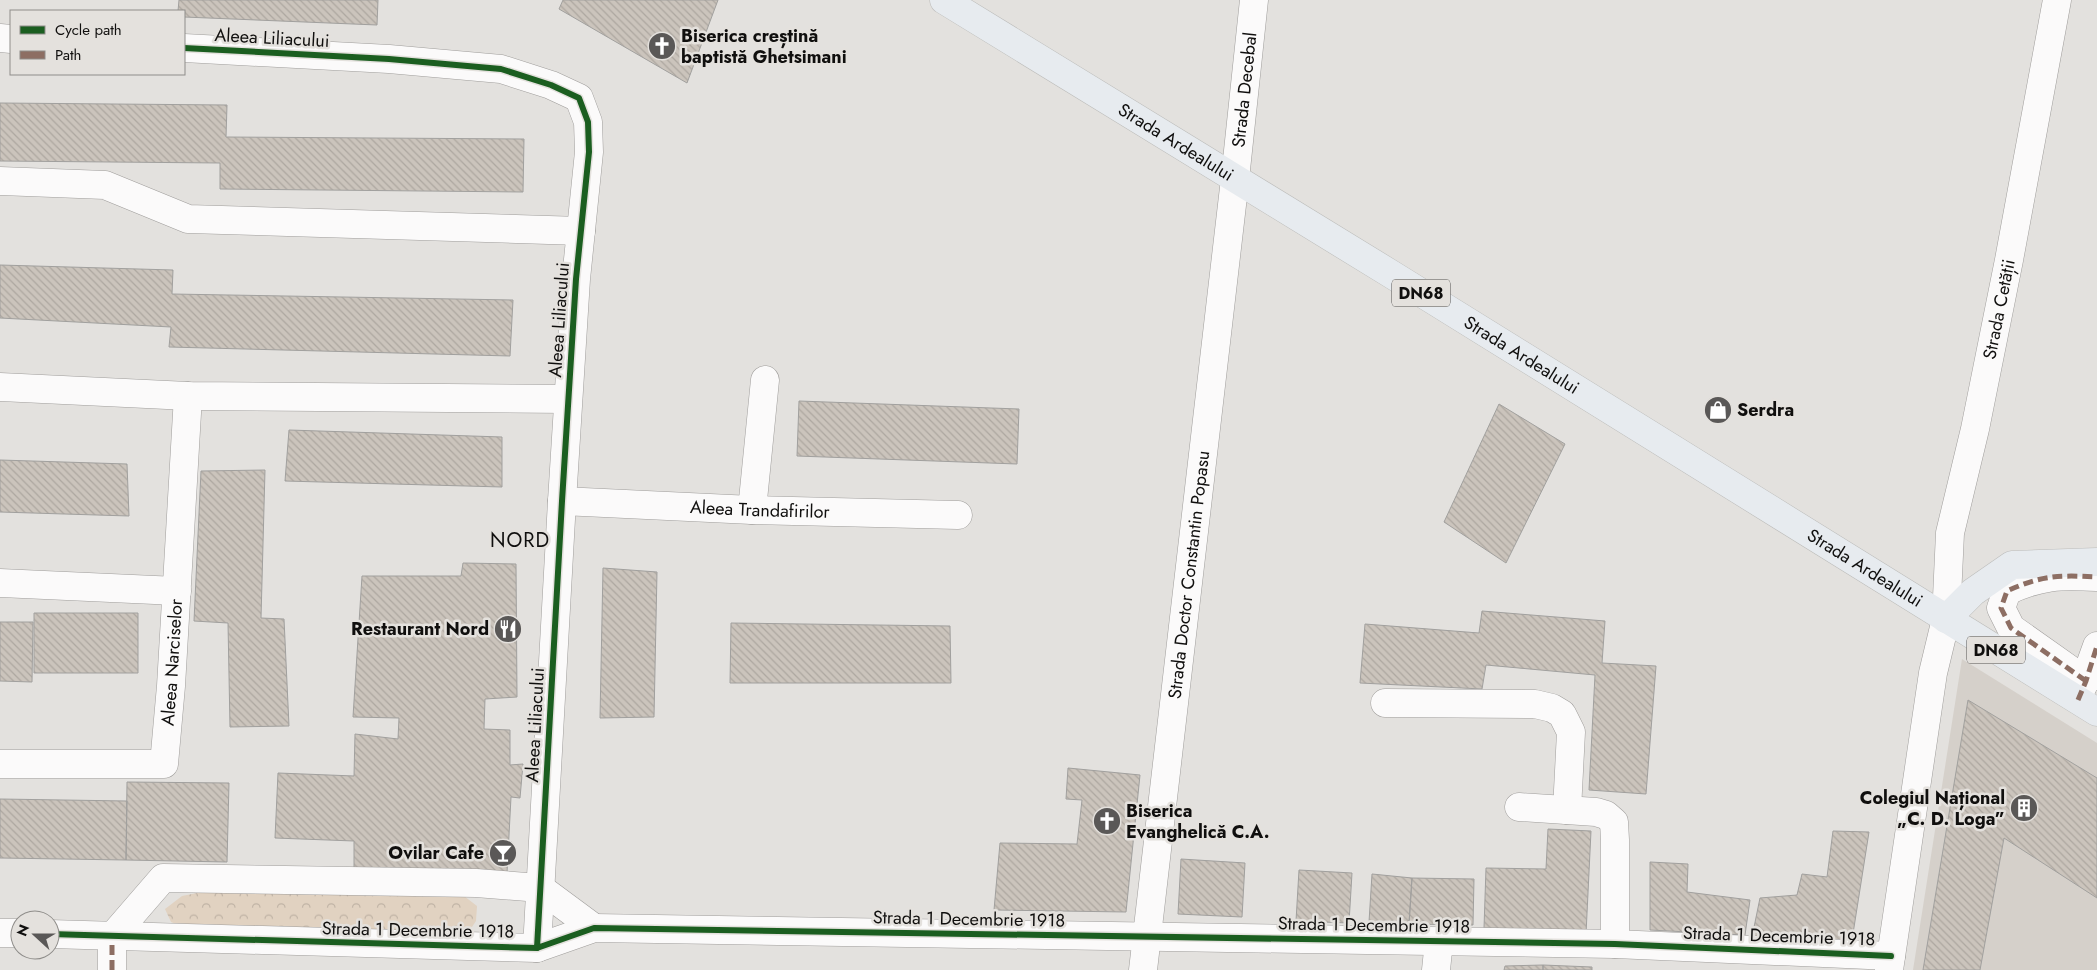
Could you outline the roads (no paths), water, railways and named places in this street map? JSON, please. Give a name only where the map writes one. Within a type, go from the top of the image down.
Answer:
[{"type":"main road","name":"Strada Ardealului","points":[[944,0],[1391,274],[1946,619],[2087,698]]},
{"type":"main road","points":[[1946,619],[1973,592],[2012,565],[2097,562]]},
{"type":"street","name":"Strada Decebal","points":[[1235,180],[1254,0]]},
{"type":"street","name":"Strada Cetății","points":[[1890,963],[1933,672],[1946,619],[1950,533],[1975,429],[2009,260],[2057,0]]},
{"type":"street","name":"Aleea Liliacului","points":[[185,48],[452,64],[501,69],[552,85],[579,98],[588,122],[589,152],[568,399],[537,948]]},
{"type":"street","points":[[0,180],[105,186],[188,219],[581,231]]},
{"type":"street","name":"Strada Doctor Constantin Popasu","points":[[1142,970],[1235,180]]},
{"type":"street","points":[[752,510],[765,380]]},
{"type":"street","name":"Aleea Liliacului","points":[[0,387],[188,396],[568,399]]},
{"type":"street","name":"Aleea Narciselor","points":[[0,764],[164,764],[177,591],[188,396]]},
{"type":"street","name":"Aleea Trandafirilor","points":[[562,502],[752,510],[958,515]]},
{"type":"street","points":[[2087,698],[2011,628],[2001,608],[2008,592],[2026,583],[2058,575],[2097,577]]},
{"type":"street","points":[[0,583],[177,591]]},
{"type":"street","points":[[2087,698],[2097,646]]},
{"type":"street","points":[[1385,703],[1534,704],[1552,708],[1562,714],[1571,732],[1567,810]]},
{"type":"street","points":[[1519,807],[1596,812],[1606,815],[1614,822],[1615,944]]},
{"type":"street","points":[[112,970],[112,937],[163,878],[476,882],[540,888],[594,928]]},
{"type":"street","name":"Strada 1 Decembrie 1918","points":[[60,934],[475,958],[537,948],[594,928],[1615,944],[1890,963]]},
{"type":"street","points":[[1436,970],[1439,941]]},
{"type":"place","name":"Biserica creștină baptistă Ghetsimani","points":[[662,46]]},
{"type":"place","name":"Serdra","points":[[1718,410]]},
{"type":"place","name":"Restaurant Nord","points":[[508,629]]},
{"type":"place","name":"Colegiul Național „C. D. Loga”","points":[[2024,808]]},
{"type":"place","name":"Biserica Evanghelică C.A.","points":[[1107,821]]},
{"type":"place","name":"Ovilar Cafe","points":[[503,853]]},
{"type":"district","name":"NORD","points":[[520,540]]}]
